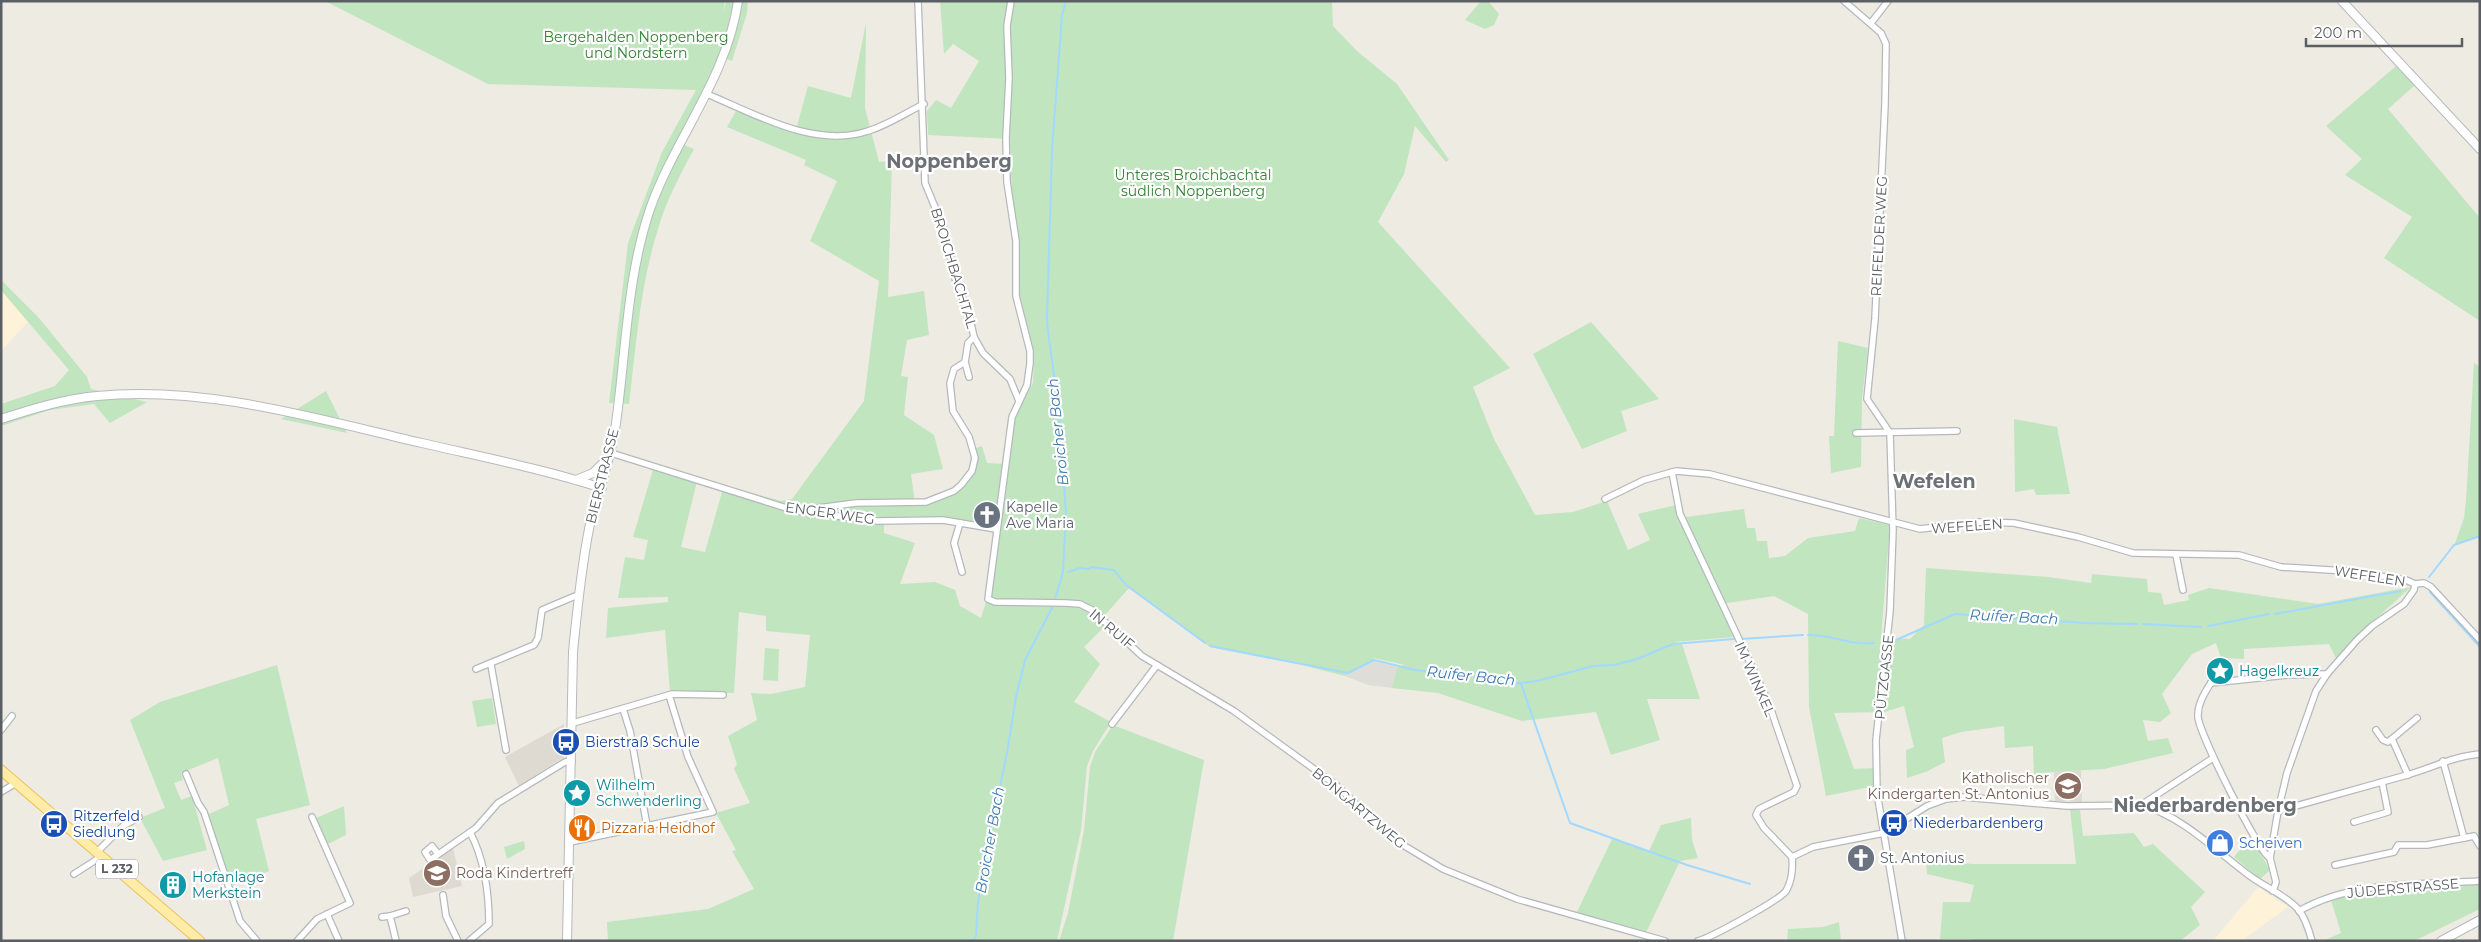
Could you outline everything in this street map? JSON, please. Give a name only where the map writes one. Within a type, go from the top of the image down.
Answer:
[{"type":"main road","name":"BIERSTRASSE","points":[[567,941],[573,652],[590,529],[610,454],[633,286],[643,236],[662,179],[707,94],[725,55],[738,1]]},
{"type":"main road","points":[[2342,1],[2480,149]]},
{"type":"main road","points":[[1,419],[39,407],[97,396],[136,394],[190,397],[272,410],[576,480],[602,488]]},
{"type":"main road","points":[[576,480],[593,474],[610,454]]},
{"type":"main road","name":"L 232","points":[[1,770],[200,941]]},
{"type":"main road","points":[[2441,941],[2480,920]]},
{"type":"street","name":"BROICHBACHTAL","points":[[918,1],[918,48],[924,104],[925,183],[944,229],[956,282],[969,314],[974,337],[983,353],[1010,379],[1019,401]]},
{"type":"street","points":[[996,529],[1012,417],[1027,385],[1030,351],[1016,296],[1016,241],[1007,175],[1006,117],[1009,78],[1007,26],[1011,1]]},
{"type":"street","points":[[1844,1],[1871,23],[1888,1]]},
{"type":"street","name":"REIFELDER WEG","points":[[1871,23],[1881,33],[1886,44],[1886,104],[1875,319],[1867,399],[1890,433]]},
{"type":"street","points":[[707,94],[794,129],[829,136],[867,132],[924,104]]},
{"type":"street","points":[[969,377],[965,362],[968,343],[974,337]]},
{"type":"street","points":[[796,511],[849,504],[926,502],[954,491],[972,471],[975,458],[969,438],[953,411],[950,383],[954,369],[965,362]]},
{"type":"street","points":[[1856,433],[1957,431]]},
{"type":"street","points":[[1890,433],[1892,520]]},
{"type":"street","name":"ENGER WEG","points":[[610,454],[796,511],[877,521],[917,518],[996,529]]},
{"type":"street","points":[[1605,499],[1644,480],[1672,472]]},
{"type":"street","name":"WEFELEN","points":[[1672,472],[1721,476],[1920,529],[1996,522],[2029,525],[2133,552],[2176,555],[2239,555],[2282,567],[2346,571],[2406,580],[2415,584],[2424,583],[2480,640]]},
{"type":"street","name":"IM WINKEL","points":[[1672,472],[1680,514],[1768,701],[1797,786],[1794,792],[1759,809],[1756,815],[1764,828],[1792,858]]},
{"type":"street","name":"PÜTZGASSE","points":[[1892,520],[1890,610],[1876,740],[1877,793],[1902,941]]},
{"type":"street","points":[[960,523],[954,543],[954,555],[962,572]]},
{"type":"street","name":"IN RUIF","points":[[996,529],[988,598],[996,602],[1080,604],[1092,610],[1142,656],[1157,665]]},
{"type":"street","points":[[2176,555],[2183,590]]},
{"type":"street","points":[[2273,891],[2276,882],[2270,858],[2278,811],[2286,774],[2316,691],[2327,674],[2372,626],[2404,604],[2414,590],[2415,584]]},
{"type":"street","points":[[476,670],[534,646],[538,638],[542,610],[580,594]]},
{"type":"street","points":[[491,665],[506,750]]},
{"type":"street","points":[[1112,724],[1157,665]]},
{"type":"street","name":"BONGARTZWEG","points":[[1157,665],[1175,674],[1234,711],[1336,785],[1393,839],[1408,850],[1443,868],[1517,899],[1665,941]]},
{"type":"street","points":[[2220,665],[2199,706],[2198,716],[2213,758],[2260,847],[2267,857],[2270,858]]},
{"type":"street","points":[[2211,683],[2287,675],[2327,674]]},
{"type":"street","points":[[573,723],[669,695],[723,695]]},
{"type":"street","points":[[570,842],[713,812],[688,757],[669,695]]},
{"type":"street","points":[[623,709],[632,744],[647,826]]},
{"type":"street","points":[[1,730],[4,722],[12,716]]},
{"type":"street","points":[[2376,730],[2386,742],[2417,718]]},
{"type":"street","points":[[2392,739],[2408,775]]},
{"type":"street","points":[[2278,811],[2408,775],[2443,762],[2480,754]]},
{"type":"street","points":[[2141,806],[2213,758]]},
{"type":"street","points":[[438,854],[470,832],[498,803],[564,762],[572,761]]},
{"type":"street","points":[[2443,762],[2464,838]]},
{"type":"street","points":[[186,774],[198,803],[204,812],[240,921],[257,941]]},
{"type":"street","points":[[2354,822],[2388,812],[2382,782]]},
{"type":"street","points":[[1,792],[16,783]]},
{"type":"street","points":[[1698,941],[1720,932],[1764,905],[1780,898],[1790,882],[1792,858],[1813,847],[1884,832],[1927,806],[1946,799],[1964,797],[2067,806],[2141,806],[2152,808],[2203,839],[2248,875],[2299,910],[2312,941]]},
{"type":"street","points":[[74,874],[99,854],[123,826],[139,817]]},
{"type":"street","points":[[296,941],[312,923],[350,903],[312,818]]},
{"type":"street","points":[[468,941],[489,924],[482,860],[470,832]]},
{"type":"street","points":[[2335,864],[2394,852],[2398,845],[2427,845],[2474,836],[2480,846]]},
{"type":"street","name":"JÜDERSTRASSE","points":[[2299,910],[2322,900],[2354,890],[2480,881]]},
{"type":"street","points":[[443,895],[446,916],[458,941]]},
{"type":"street","points":[[382,917],[406,911]]},
{"type":"street","points":[[327,914],[339,941]]},
{"type":"street","points":[[390,916],[396,941]]},
{"type":"shaded area","points":[[1,290],[29,321],[1,351]]},
{"type":"shaded area","points":[[1373,661],[1397,667],[1392,688],[1368,685],[1345,676]]},
{"type":"shaded area","points":[[564,724],[564,757],[519,786],[505,757]]},
{"type":"shaded area","name":"Katholischer Kindergarten St. Antonius","points":[[2081,770],[2082,802],[2055,801],[2054,772]]},
{"type":"shaded area","name":"Roda Kindertreff","points":[[453,848],[462,886],[413,897],[409,878]]},
{"type":"shaded area","points":[[2258,887],[2288,907],[2241,941],[2213,941]]},
{"type":"green space","name":"Bergehalden Noppenberg und Nordstern","points":[[325,1],[725,1],[723,14],[726,1],[748,1],[747,13],[732,61],[720,56],[677,142],[694,149],[669,198],[652,251],[639,316],[629,404],[609,403],[628,243],[662,152],[696,90],[488,84]]},
{"type":"green space","name":"Unteres Broichbachtal südlich Noppenberg","points":[[940,1],[1332,1],[1333,26],[1357,51],[1397,84],[1449,160],[1446,162],[1415,126],[1404,174],[1378,222],[1510,368],[1473,387],[1494,439],[1535,515],[1573,512],[1607,501],[1628,550],[1650,540],[1638,514],[1680,504],[1686,517],[1744,509],[1747,528],[1755,528],[1757,541],[1767,541],[1769,558],[1785,556],[1808,538],[1855,531],[1859,518],[1890,525],[1881,638],[1910,639],[1924,625],[1926,568],[2048,577],[2091,583],[2092,574],[2147,579],[2148,592],[2161,593],[2164,605],[2189,600],[2188,595],[2209,588],[2318,604],[2411,587],[2370,624],[2337,660],[2329,644],[2244,649],[2244,659],[2221,658],[2216,643],[2192,654],[2162,694],[2171,713],[2160,722],[2143,720],[2148,741],[2168,738],[2173,753],[2104,769],[2052,772],[2034,776],[2033,746],[2005,748],[2004,726],[1961,732],[1942,738],[1945,762],[1928,771],[1907,778],[1906,750],[1914,747],[1904,706],[1884,712],[1834,713],[1854,769],[1875,768],[1875,786],[1826,796],[1809,707],[1808,614],[1774,596],[1721,604],[1734,637],[1675,642],[1682,644],[1700,699],[1647,699],[1660,740],[1611,755],[1596,712],[1522,721],[1438,693],[1392,688],[1397,667],[1405,665],[1374,658],[1373,661],[1345,676],[1302,665],[1210,647],[1129,588],[1104,616],[1110,621],[1084,647],[1100,664],[1074,702],[1111,722],[1093,751],[1087,766],[1081,830],[1057,941],[608,941],[607,922],[708,909],[754,889],[732,851],[736,850],[716,813],[750,803],[734,769],[737,764],[728,736],[757,720],[751,693],[771,694],[805,687],[810,635],[766,631],[766,616],[739,612],[734,693],[670,692],[665,630],[606,638],[608,608],[668,602],[668,597],[618,598],[625,557],[644,560],[648,540],[633,537],[655,463],[698,477],[681,547],[705,552],[724,485],[781,501],[792,499],[864,401],[879,281],[810,241],[837,181],[804,165],[806,160],[727,127],[736,111],[795,133],[808,86],[851,98],[866,23],[865,108],[879,162],[892,161],[888,297],[924,291],[929,335],[907,340],[901,376],[908,377],[904,415],[934,435],[943,469],[911,474],[915,503],[946,496],[962,480],[974,463],[970,450],[982,446],[987,463],[1009,464],[1016,414],[1033,383],[1034,353],[1020,296],[1016,223],[1012,201],[1010,139],[928,135],[927,111],[936,100],[951,108],[979,61],[953,44],[944,54]],"holes":[[[1003,502],[990,600],[986,602],[981,618],[960,606],[955,590],[935,582],[900,584],[915,543],[884,533],[884,518],[929,517],[974,524],[994,504]]]},
{"type":"green space","points":[[1481,1],[1488,1],[1499,14],[1494,25],[1485,29],[1465,20]]},
{"type":"green space","points":[[2396,66],[2415,85],[2388,109],[2480,218],[2480,321],[2384,258],[2412,217],[2345,175],[2362,159],[2326,126]]},
{"type":"green space","points":[[1,280],[39,318],[87,377],[91,389],[147,402],[110,423],[94,404],[50,410],[1,426],[1,404],[55,386],[69,370],[1,290]]},
{"type":"green space","points":[[1591,322],[1659,399],[1621,411],[1627,431],[1582,449],[1533,354]]},
{"type":"green space","points":[[1838,341],[1868,348],[1862,398],[1861,467],[1831,473],[1829,436],[1834,436]]},
{"type":"green space","points":[[2474,363],[2480,367],[2480,537],[2454,546],[2464,518],[2466,501]]},
{"type":"green space","points":[[326,391],[347,433],[281,419]]},
{"type":"green space","points":[[2014,419],[2057,427],[2070,494],[2036,495],[2034,489],[2015,492]]},
{"type":"green space","points":[[765,648],[779,649],[778,681],[763,680]]},
{"type":"green space","points":[[277,665],[310,805],[256,819],[269,871],[230,886],[207,815],[229,805],[218,758],[181,773],[183,780],[174,783],[181,800],[192,796],[207,850],[163,861],[140,818],[165,808],[130,720],[160,702]]},
{"type":"green space","points":[[492,698],[496,724],[477,727],[472,701]]},
{"type":"green space","points":[[1113,725],[1204,760],[1173,941],[1059,941],[1068,913],[1084,830],[1090,767],[1095,752]]},
{"type":"green space","points":[[344,806],[346,835],[328,844],[316,818]]},
{"type":"green space","points":[[2070,809],[2080,810],[2083,836],[2134,833],[2144,847],[2153,844],[2205,892],[2191,907],[2200,925],[2180,941],[1973,941],[1973,939],[1940,939],[1943,902],[1970,902],[1974,885],[1927,874],[1926,860],[1973,864],[2076,864]]},
{"type":"green space","points":[[1691,818],[1692,840],[1698,858],[1680,861],[1645,935],[1576,914],[1612,839],[1649,851],[1661,825]]},
{"type":"green space","points":[[2251,837],[2270,870],[2260,879],[2234,857]]},
{"type":"green space","points":[[524,841],[525,849],[507,859],[504,847]]},
{"type":"green space","points":[[2480,884],[2480,909],[2414,941],[2323,941],[2341,933],[2331,900],[2367,891],[2385,889]]},
{"type":"green space","points":[[1839,922],[1841,941],[1787,941],[1788,929],[1823,927]]},
{"type":"waterway","name":"Broicher Bach","points":[[973,941],[976,936],[978,902],[992,815],[995,810],[1016,697],[1025,660],[1053,606],[1063,572],[1066,512],[1059,414],[1054,404],[1055,384],[1047,318],[1052,150],[1062,15],[1066,1]]},
{"type":"waterway","name":"Ruifer Bach","points":[[2429,577],[2454,545],[2480,536]]},
{"type":"waterway","name":"Ruifer Bach","points":[[1068,572],[1080,568],[1089,569],[1091,567],[1114,570],[1126,585],[1205,643]]},
{"type":"waterway","name":"Ruifer Bach","points":[[2275,614],[2400,591]]},
{"type":"waterway","points":[[2430,592],[2480,647]]},
{"type":"waterway","name":"Ruifer Bach","points":[[1896,640],[1955,614],[2084,623],[2137,624]]},
{"type":"waterway","name":"Ruifer Bach","points":[[2208,626],[2269,614]]},
{"type":"waterway","name":"Ruifer Bach","points":[[2143,624],[2201,627]]},
{"type":"waterway","name":"Ruifer Bach","points":[[1741,639],[1803,635]]},
{"type":"waterway","name":"Ruifer Bach","points":[[1808,635],[1824,636],[1858,643],[1874,643]]},
{"type":"waterway","name":"Ruifer Bach","points":[[1210,646],[1348,673],[1374,660],[1415,670],[1474,676],[1513,684],[1537,681],[1593,666],[1614,665],[1637,659],[1673,644],[1734,639]]},
{"type":"waterway","points":[[1521,684],[1570,823],[1687,865],[1750,884]]},
{"type":"place","name":"Kapelle Ave Maria","points":[[987,515]]},
{"type":"place","name":"Hagelkreuz","points":[[2220,671]]},
{"type":"place","name":"Bierstraß Schule","points":[[566,742]]},
{"type":"place","name":"Katholischer Kindergarten St. Antonius","points":[[2068,786]]},
{"type":"place","name":"Wilhelm Schwenderling","points":[[577,793]]},
{"type":"place","name":"Niederbardenberg","points":[[1894,823]]},
{"type":"place","name":"Ritzerfeld Siedlung","points":[[54,824]]},
{"type":"place","name":"Pizzaria Heidhof","points":[[582,828]]},
{"type":"place","name":"Scheiven","points":[[2220,843]]},
{"type":"place","name":"St. Antonius","points":[[1861,858]]},
{"type":"place","name":"Roda Kindertreff","points":[[437,873]]},
{"type":"place","name":"Hofanlage Merkstein","points":[[173,885]]},
{"type":"district","name":"Noppenberg","points":[[949,161]]},
{"type":"district","name":"Wefelen","points":[[1934,481]]},
{"type":"district","name":"Niederbardenberg","points":[[2205,805]]}]
